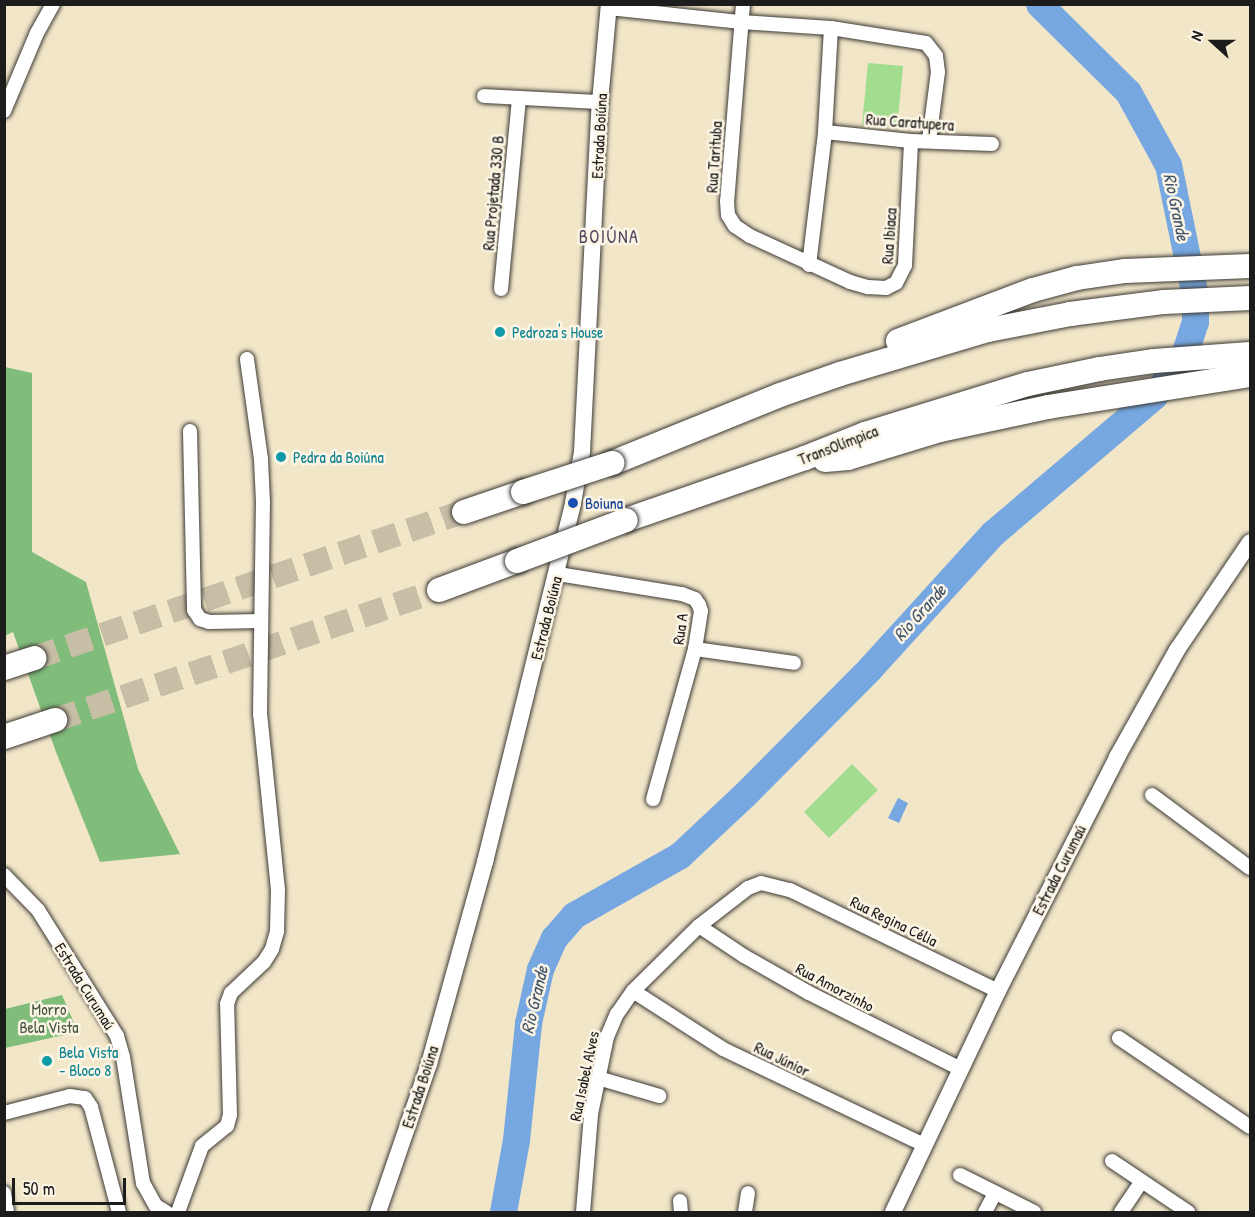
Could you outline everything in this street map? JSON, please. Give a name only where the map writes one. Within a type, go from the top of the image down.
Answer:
[{"type":"highway","points":[[673,437],[709,414],[1033,290],[1077,278],[1168,268],[1249,266]]},
{"type":"highway","points":[[464,512],[612,463],[810,384],[950,340],[1070,314],[1164,302],[1240,298]]},
{"type":"highway","name":"TransOlímpica","points":[[438,590],[626,520],[805,458],[875,430],[1028,384],[1099,369],[1154,361],[1251,354]]},
{"type":"highway","points":[[805,458],[834,460],[848,458],[940,430],[1048,407],[1251,375]]},
{"type":"highway","points":[[4,668],[34,658]]},
{"type":"highway","points":[[4,737],[55,720]]},
{"type":"street","points":[[4,111],[37,33],[53,4]]},
{"type":"street","name":"Rua Tarituba","points":[[743,4],[727,201],[728,215],[735,226],[750,236],[850,282]]},
{"type":"street","points":[[609,6],[741,22],[831,28],[926,43],[936,56],[938,72],[929,140]]},
{"type":"street","name":"Estrada Boiúna","points":[[378,1212],[429,1064],[485,862],[558,574],[582,452],[600,102],[609,6]]},
{"type":"street","points":[[809,265],[825,132],[831,28]]},
{"type":"street","points":[[484,96],[600,102]]},
{"type":"street","name":"Rua Projetada 330 B","points":[[501,289],[519,99]]},
{"type":"street","name":"Rua Caratupera","points":[[825,132],[911,141],[992,144]]},
{"type":"street","name":"Rua Ibiaca","points":[[850,282],[868,287],[886,288],[897,283],[902,274],[905,265],[911,141]]},
{"type":"street","points":[[178,1212],[202,1146],[227,1126],[230,1115],[227,1004],[231,993],[264,962],[272,949],[277,931],[278,890],[260,714],[262,470],[247,359]]},
{"type":"street","points":[[190,431],[194,610],[200,619],[210,622],[261,621]]},
{"type":"street","name":"Estrada Curumaú","points":[[893,1212],[998,991],[1139,716],[1177,650],[1251,542]]},
{"type":"street","name":"Rua A","points":[[558,574],[682,594],[694,599],[701,611],[695,649],[653,799]]},
{"type":"street","points":[[695,649],[794,663]]},
{"type":"street","points":[[1152,795],[1251,867]]},
{"type":"street","name":"Estrada Curumaú","points":[[4,874],[38,910],[117,1036],[123,1057],[143,1183],[156,1206],[166,1212]]},
{"type":"street","name":"Rua Isabel Alves","points":[[583,1212],[591,1114],[607,1037],[617,1014],[633,991],[699,926],[748,888],[761,883],[774,885]]},
{"type":"street","name":"Rua Regina Célia","points":[[774,885],[790,890],[891,937],[998,991]]},
{"type":"street","name":"Rua Amorzinho","points":[[699,926],[744,956],[809,993],[961,1070]]},
{"type":"street","name":"Rua Júnior","points":[[633,991],[723,1049],[924,1145]]},
{"type":"street","points":[[1119,1038],[1251,1128]]},
{"type":"street","points":[[598,1078],[659,1096]]},
{"type":"street","points":[[4,1113],[70,1096],[85,1098],[91,1107],[119,1212]]},
{"type":"street","points":[[1112,1161],[1188,1212]]},
{"type":"street","points":[[960,1175],[1034,1212]]},
{"type":"street","points":[[1121,1212],[1142,1181]]},
{"type":"street","points":[[985,1212],[995,1192]]},
{"type":"street","points":[[4,1193],[7,1212]]},
{"type":"street","points":[[746,1212],[748,1193]]},
{"type":"green space","points":[[868,63],[903,66],[897,128],[862,125]]},
{"type":"green space","points":[[5,367],[32,373],[32,552],[86,582],[138,769],[180,854],[100,862],[56,752],[13,632],[5,636]]},
{"type":"green space","points":[[852,764],[878,790],[829,838],[804,812]]},
{"type":"green space","name":"Morro Bela Vista","points":[[62,995],[78,1032],[5,1048],[5,1009]]},
{"type":"water","points":[[898,798],[908,803],[899,823],[888,818]]},
{"type":"waterway","name":"Rio Grande","points":[[503,1212],[516,1140],[528,1023],[540,969],[554,938],[574,915],[680,855],[745,794],[870,668],[993,533],[1154,396],[1185,352],[1195,322],[1195,296],[1168,165],[1128,92],[1039,4]]},
{"type":"tunnel","points":[[34,658],[464,512]]},
{"type":"tunnel","points":[[55,720],[439,590]]},
{"type":"place","name":"Pedroza's House","points":[[500,332]]},
{"type":"place","name":"Pedra da Boiúna","points":[[281,457]]},
{"type":"place","name":"Boiuna","points":[[573,503]]},
{"type":"place","name":"Bela Vista - Bloco 8","points":[[47,1061]]},
{"type":"district","name":"BOIÚNA","points":[[609,237]]}]
